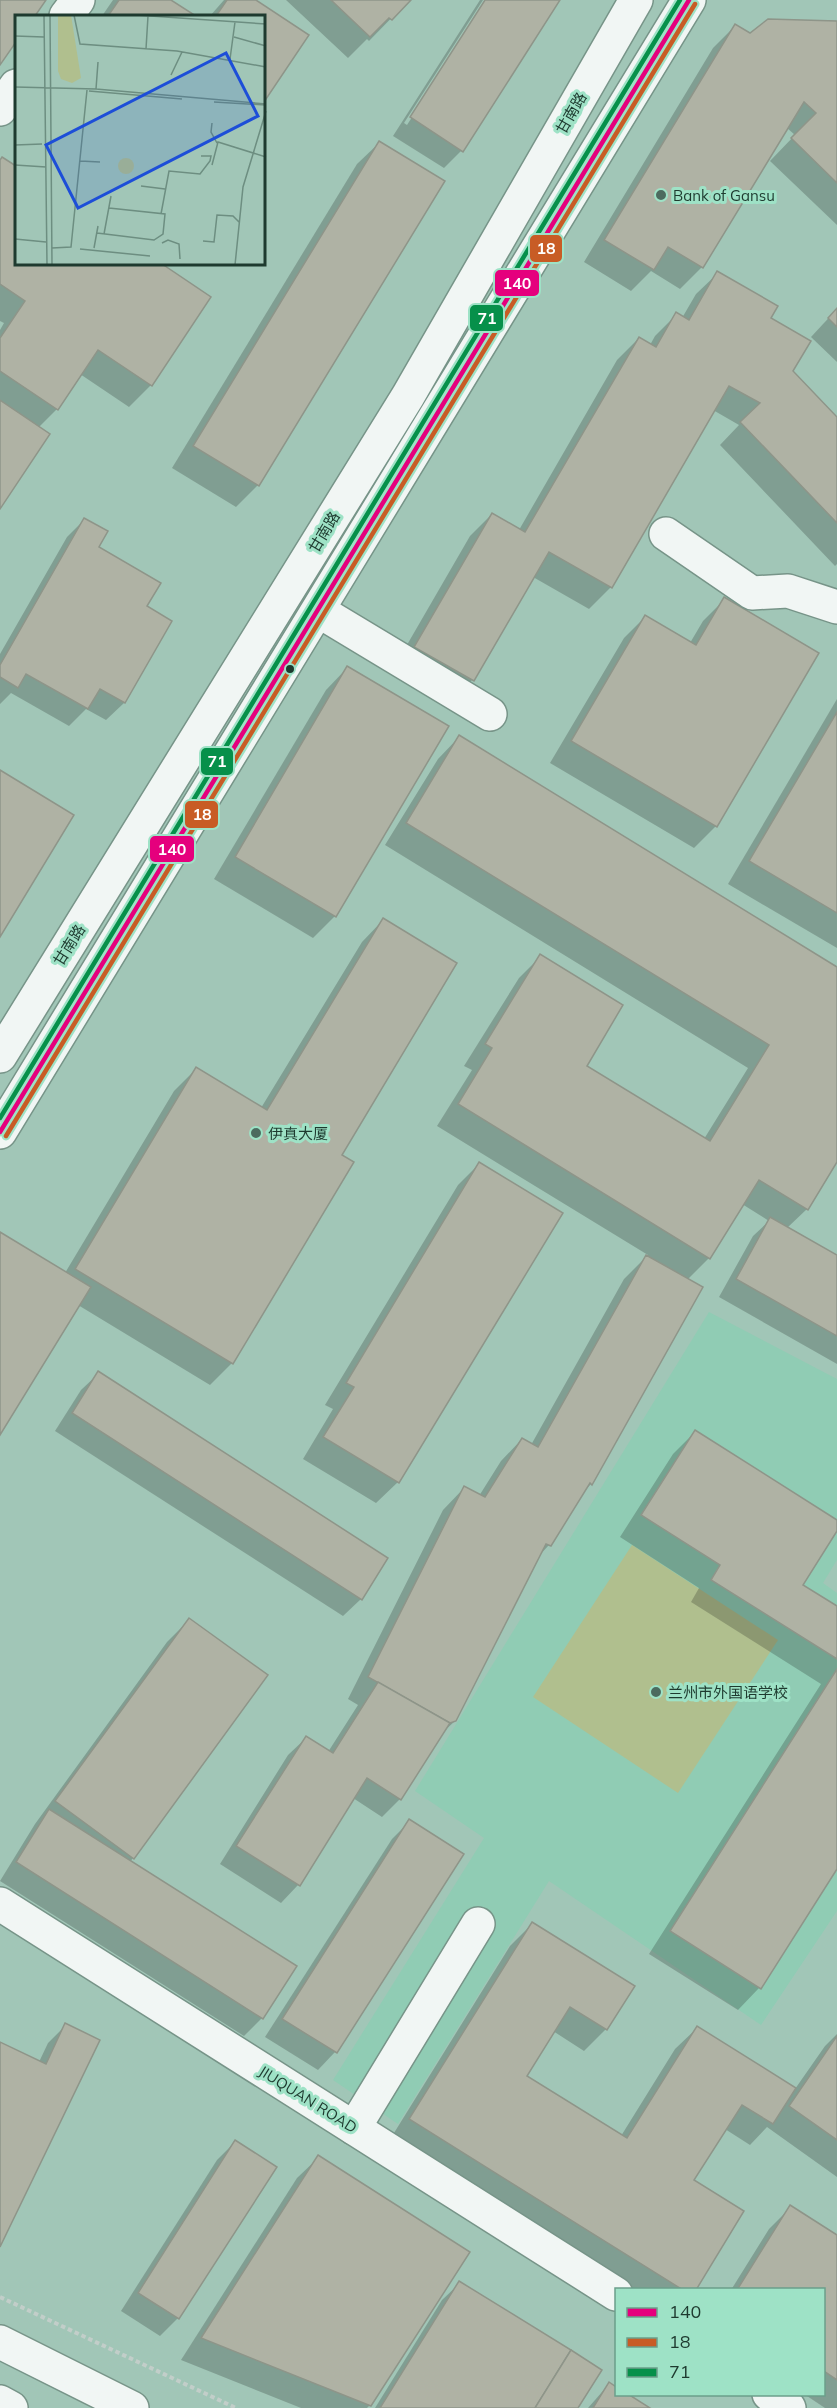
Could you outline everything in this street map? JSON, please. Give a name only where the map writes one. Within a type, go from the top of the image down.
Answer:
[{"type":"street","points":[[67,15],[78,0]]},
{"type":"street","name":"甘南路","points":[[0,1056],[408,396],[636,0]]},
{"type":"street","points":[[0,1132],[689,0]]},
{"type":"street","points":[[0,109],[15,87]]},
{"type":"street","points":[[666,534],[752,594],[788,591],[837,607]]},
{"type":"street","points":[[319,611],[490,714]]},
{"type":"street","name":"JIUQUAN ROAD","points":[[0,1904],[615,2293]]},
{"type":"street","points":[[354,2128],[478,1923]]},
{"type":"street","points":[[0,2342],[132,2408]]},
{"type":"street","points":[[772,2396],[789,2408]]},
{"type":"street","points":[[0,2402],[11,2408]]},
{"type":"path","points":[[0,2297],[236,2408]]},
{"type":"shaded area","name":"兰州市外国语学校","points":[[709,1312],[837,1379],[837,1560],[823,1583],[837,1593],[837,1911],[761,2025],[549,1881],[398,2124],[333,2080],[484,1838],[415,1791]]},
{"type":"shaded area","points":[[632,1545],[778,1640],[678,1793],[533,1697]]},
{"type":"building","points":[[0,0],[46,0],[36,15],[15,15],[15,43],[0,65]]},
{"type":"building","points":[[119,0],[171,0],[194,15],[109,15]]},
{"type":"building","points":[[227,0],[256,0],[309,35],[266,99],[266,15],[217,15]]},
{"type":"building","points":[[331,0],[411,0],[392,20],[389,18],[370,37]]},
{"type":"building","points":[[485,0],[560,0],[463,152],[410,117]]},
{"type":"building","points":[[768,19],[837,21],[837,183],[791,138],[816,113],[804,102],[703,268],[668,247],[654,270],[604,240],[735,24],[750,33]]},
{"type":"building","points":[[379,141],[445,181],[259,486],[193,446]]},
{"type":"building","points":[[2,157],[15,165],[15,266],[165,266],[211,297],[152,386],[98,350],[58,410],[0,371],[0,338],[25,301],[0,284],[0,160]]},
{"type":"building","points":[[717,271],[778,306],[771,318],[811,341],[793,371],[837,417],[837,523],[740,422],[760,403],[729,386],[612,588],[549,552],[474,681],[414,647],[492,513],[525,532],[639,337],[656,347],[676,312],[689,320]]},
{"type":"building","points":[[837,308],[837,327],[828,318]]},
{"type":"building","points":[[0,400],[50,434],[0,509]]},
{"type":"building","points":[[84,518],[108,531],[99,547],[161,583],[147,606],[172,621],[125,703],[100,689],[88,709],[26,674],[18,688],[0,677],[0,665]]},
{"type":"building","points":[[724,597],[819,653],[717,827],[571,741],[645,615],[696,645]]},
{"type":"building","points":[[347,666],[449,726],[336,917],[235,857]]},
{"type":"building","points":[[837,712],[837,913],[749,861]]},
{"type":"building","points":[[459,735],[837,967],[837,1162],[808,1210],[759,1180],[710,1259],[458,1104],[492,1048],[485,1044],[540,954],[623,1005],[587,1066],[710,1141],[769,1045],[406,823]]},
{"type":"building","points":[[0,770],[74,815],[0,937]]},
{"type":"building","name":"伊真大厦","points":[[383,918],[457,963],[342,1155],[354,1162],[233,1364],[75,1269],[196,1067],[267,1110]]},
{"type":"building","points":[[479,1162],[563,1213],[399,1483],[323,1437],[354,1387],[346,1383]]},
{"type":"building","points":[[770,1217],[837,1255],[837,1336],[736,1279]]},
{"type":"building","points":[[0,1232],[91,1287],[0,1435]]},
{"type":"building","points":[[646,1255],[703,1287],[592,1485],[590,1483],[551,1546],[546,1544],[456,1721],[450,1723],[368,1677],[464,1486],[485,1497],[522,1438],[538,1447]]},
{"type":"building","points":[[98,1371],[388,1558],[362,1600],[72,1413]]},
{"type":"building","points":[[695,1430],[837,1520],[837,1531],[803,1585],[837,1606],[837,1659],[711,1580],[720,1565],[641,1515]]},
{"type":"building","points":[[189,1618],[268,1675],[134,1859],[55,1801]]},
{"type":"building","points":[[837,1669],[837,1869],[761,1989],[670,1931]]},
{"type":"building","points":[[378,1682],[450,1723],[401,1800],[367,1778],[300,1886],[236,1846],[306,1736],[333,1753]]},
{"type":"building","points":[[49,1809],[297,1966],[263,2019],[16,1862]]},
{"type":"building","points":[[409,1819],[464,1854],[337,2053],[282,2019]]},
{"type":"building","points":[[532,1922],[635,1986],[607,2030],[570,2007],[527,2076],[627,2138],[697,2026],[796,2088],[773,2124],[742,2105],[694,2180],[744,2211],[697,2288],[680,2288],[409,2119]]},
{"type":"building","points":[[65,2023],[100,2040],[0,2247],[0,2042],[46,2064]]},
{"type":"building","points":[[837,2036],[837,2140],[789,2106]]},
{"type":"building","points":[[235,2140],[277,2167],[179,2319],[138,2293]]},
{"type":"building","points":[[318,2155],[470,2252],[371,2406],[201,2338]]},
{"type":"building","points":[[790,2205],[837,2235],[837,2380],[825,2372],[825,2288],[738,2288]]},
{"type":"building","points":[[459,2281],[571,2350],[535,2408],[380,2408]]},
{"type":"building","points":[[571,2350],[602,2370],[578,2408],[535,2408]]},
{"type":"building","points":[[609,2382],[615,2386],[615,2396],[631,2396],[650,2408],[593,2408]]},
{"type":"transit line","name":"71","points":[[0,1118],[680,0]]},
{"type":"transit line","name":"140","points":[[0,1132],[689,0]]},
{"type":"transit line","name":"18","points":[[6,1136],[695,4]]},
{"type":"place","name":"Bank of Gansu","points":[[661,195]]},
{"type":"place","name":"伊真大厦","points":[[256,1133]]},
{"type":"place","name":"兰州市外国语学校","points":[[656,1692]]}]
